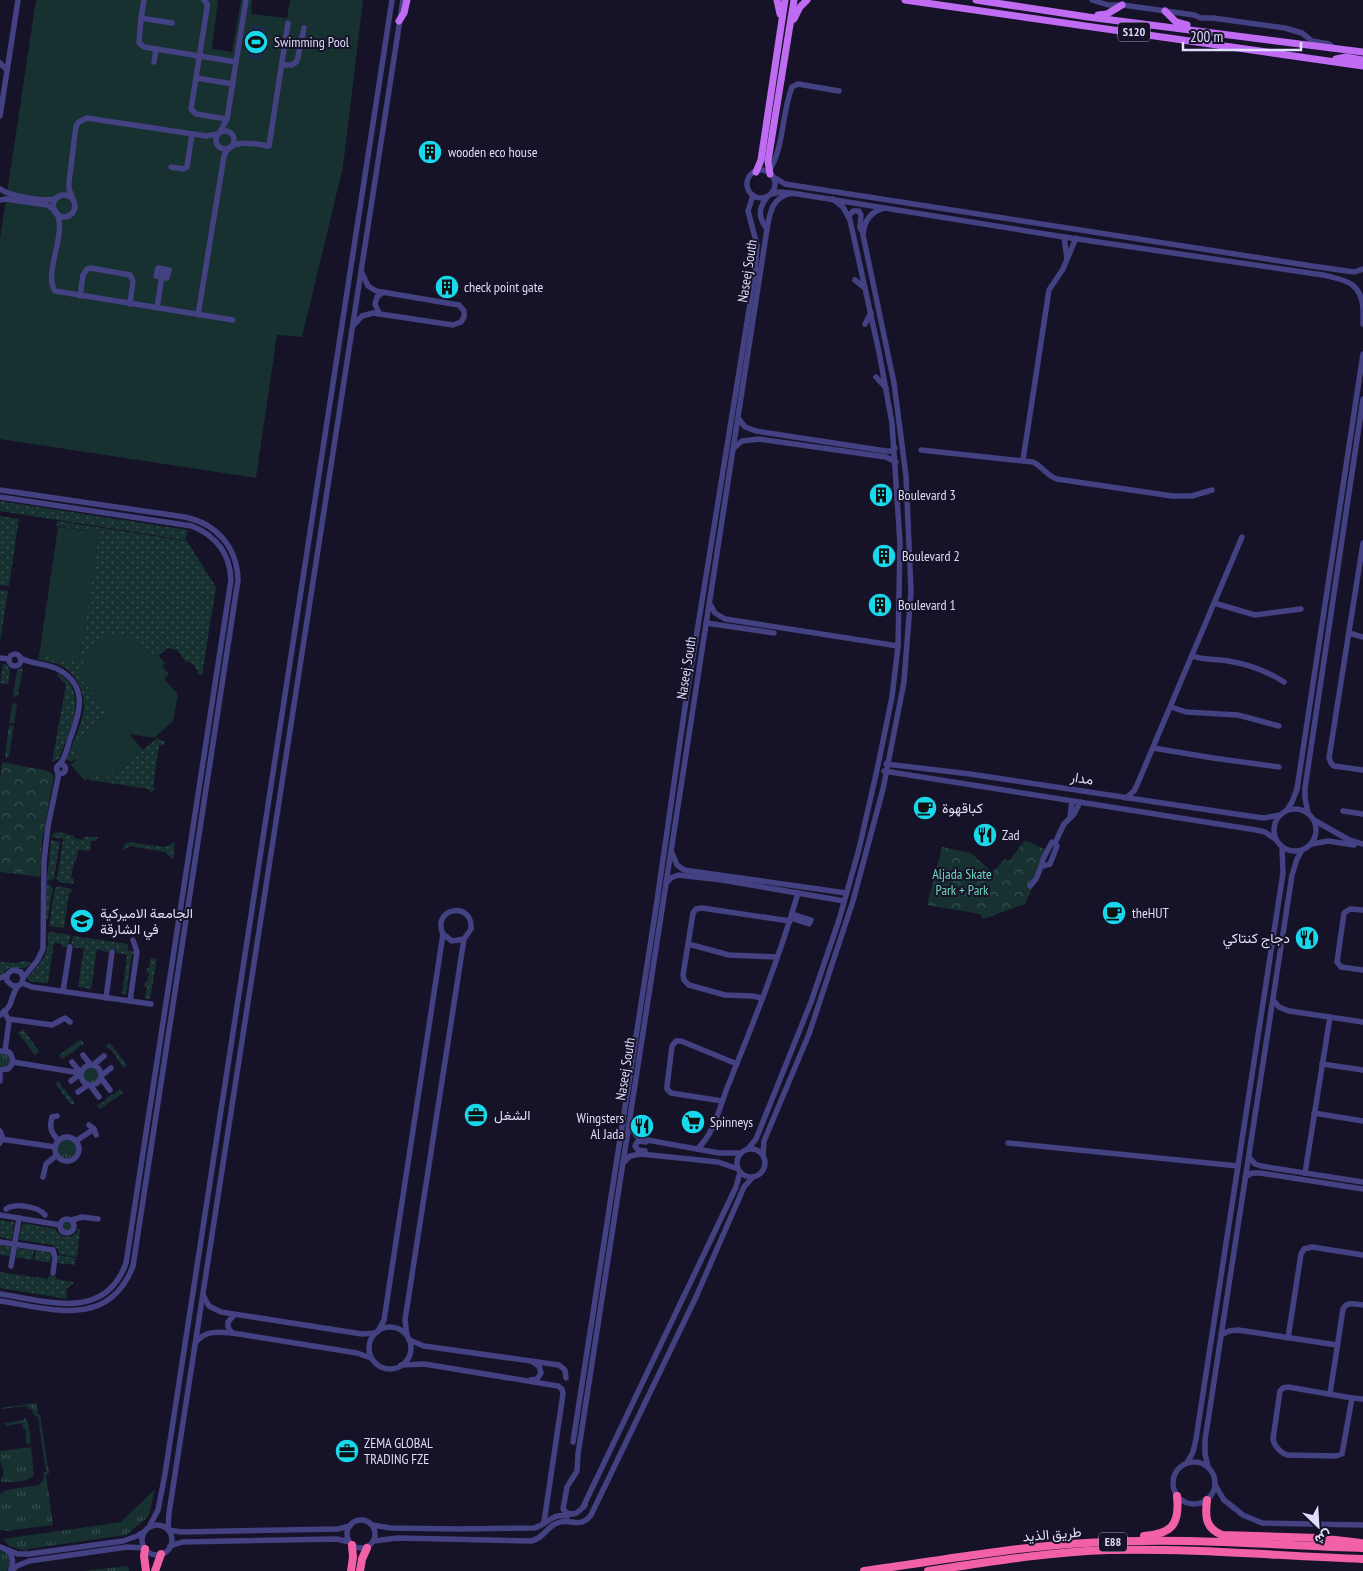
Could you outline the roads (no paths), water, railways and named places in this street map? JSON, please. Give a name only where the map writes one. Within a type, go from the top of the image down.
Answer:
[{"type":"highway","points":[[1112,1542],[1126,1538],[1153,1536],[1166,1531],[1178,1517],[1177,1496]]},
{"type":"highway","points":[[1207,1499],[1206,1520],[1212,1529],[1222,1535],[1318,1538],[1363,1543]]},
{"type":"highway","name":"طريق الذيد","points":[[864,1571],[1026,1548],[1112,1542],[1164,1541],[1363,1548]]},
{"type":"highway","points":[[350,1544],[353,1554],[351,1571]]},
{"type":"highway","points":[[360,1571],[367,1548]]},
{"type":"highway","points":[[145,1549],[146,1571]]},
{"type":"highway","name":"طريق الذيد","points":[[928,1571],[1033,1556],[1107,1550],[1163,1550],[1363,1558]]},
{"type":"highway","points":[[155,1571],[161,1554]]},
{"type":"highway","points":[[1351,1558],[1363,1564]]},
{"type":"main road","points":[[399,22],[404,13],[407,0]]},
{"type":"main road","points":[[777,0],[781,22]]},
{"type":"main road","points":[[756,172],[761,160],[785,0]]},
{"type":"main road","points":[[770,173],[768,160],[794,0]]},
{"type":"main road","points":[[790,26],[806,0]]},
{"type":"main road","name":"S120","points":[[906,0],[1334,60],[1363,66]]},
{"type":"main road","name":"S120","points":[[976,0],[1088,17],[1363,52]]},
{"type":"main road","points":[[1088,17],[1107,14],[1122,5]]},
{"type":"main road","points":[[1165,11],[1176,22],[1189,26],[1196,31]]},
{"type":"main road","points":[[1334,60],[1346,57],[1363,60]]},
{"type":"street","points":[[0,116],[18,0]]},
{"type":"street","points":[[144,0],[139,43],[144,47],[236,62]]},
{"type":"street","points":[[204,0],[207,8],[191,105],[193,112],[196,114],[227,118]]},
{"type":"street","points":[[246,0],[227,118],[228,129],[231,134],[236,139],[246,143]]},
{"type":"street","points":[[145,1549],[142,1542],[146,1529],[158,1510],[163,1482],[392,0]]},
{"type":"street","points":[[170,1546],[172,1538],[168,1530],[169,1513],[403,0]]},
{"type":"street","points":[[1092,0],[1108,4],[1194,15],[1201,18],[1285,28],[1302,33],[1312,41],[1329,44],[1334,48]]},
{"type":"street","points":[[1135,6],[1141,0],[1146,8]]},
{"type":"street","points":[[141,18],[172,23]]},
{"type":"street","points":[[206,136],[226,149],[236,144],[246,143],[269,146],[288,23]]},
{"type":"street","points":[[282,65],[296,63],[304,28]]},
{"type":"street","points":[[285,42],[300,45]]},
{"type":"street","points":[[154,62],[156,48]]},
{"type":"street","points":[[0,63],[7,70]]},
{"type":"street","points":[[196,78],[233,84]]},
{"type":"street","points":[[767,229],[761,221],[761,205],[769,196],[775,184],[770,173],[778,153],[784,116],[792,87],[798,84],[839,91]]},
{"type":"street","points":[[60,230],[64,220],[70,215],[75,206],[68,189],[76,126],[83,119],[87,118],[206,136],[226,131],[231,134],[233,142],[226,151],[222,161],[198,315]]},
{"type":"street","points":[[222,161],[221,151],[216,139],[227,118]]},
{"type":"street","points":[[171,167],[183,169],[187,167],[192,134]]},
{"type":"street","points":[[1362,270],[1351,272],[792,185],[782,183],[765,171],[756,172],[748,182],[749,191],[758,198],[780,192],[792,193],[1064,237],[1323,275],[1345,280],[1358,287],[1362,299],[1363,324]]},
{"type":"street","points":[[69,182],[67,189],[54,201],[56,212],[60,219],[60,230],[52,288],[58,293],[233,320]]},
{"type":"street","points":[[0,189],[7,193],[48,201],[66,195],[73,199]]},
{"type":"street","name":"Naseej South","points":[[585,1505],[574,1514],[567,1513],[564,1509],[567,1487],[577,1469],[577,1457],[704,638],[708,624],[709,602],[767,229],[770,212],[774,204],[780,198],[792,193]]},
{"type":"street","points":[[573,1442],[660,883],[685,707],[755,273],[757,245],[748,211],[753,195]]},
{"type":"street","points":[[0,200],[6,199],[47,206],[63,216],[70,215]]},
{"type":"street","points":[[656,1155],[638,1150],[635,1144],[638,1142],[653,1142],[728,1154],[741,1153],[748,1149],[756,1139],[811,1002],[844,901],[879,762],[892,697],[898,646],[900,543],[895,448],[886,388],[849,216],[843,207],[833,199]]},
{"type":"street","points":[[924,215],[925,207]]},
{"type":"street","points":[[863,232],[870,216],[876,211],[885,208]]},
{"type":"street","points":[[374,1541],[391,1538],[533,1540],[540,1538],[556,1523],[584,1522],[591,1515],[598,1501],[696,1297],[743,1190],[753,1177],[764,1169],[764,1141],[809,1034],[852,907],[867,854],[902,698],[907,653],[911,584],[909,530],[906,476],[896,398],[863,232],[860,228],[860,211],[853,211],[849,216]]},
{"type":"street","points":[[1064,237],[1067,250],[1066,262]]},
{"type":"street","points":[[1023,460],[1049,290],[1066,262],[1076,238]]},
{"type":"street","points":[[80,296],[83,275],[87,269],[91,268],[130,275],[133,281],[130,304]]},
{"type":"street","points":[[157,308],[163,269]]},
{"type":"street","points":[[352,328],[356,321],[369,313],[453,324],[459,324],[464,317],[464,312],[458,305],[382,293],[368,286],[363,278],[361,269]]},
{"type":"street","points":[[856,280],[866,289]]},
{"type":"street","points":[[379,313],[375,307],[375,300],[382,293]]},
{"type":"street","points":[[865,324],[871,313]]},
{"type":"street","points":[[1287,810],[1297,789],[1363,354]]},
{"type":"street","points":[[876,377],[886,388]]},
{"type":"street","points":[[1310,845],[1316,833],[1313,820],[1308,813],[1305,788],[1363,399]]},
{"type":"street","points":[[738,417],[747,428],[806,440],[846,443],[889,455],[896,462]]},
{"type":"street","points":[[745,440],[741,433],[747,428]]},
{"type":"street","points":[[806,440],[814,436]]},
{"type":"street","points":[[732,451],[737,444],[745,440],[759,438],[889,455]]},
{"type":"street","points":[[889,455],[895,448]]},
{"type":"street","points":[[921,450],[1023,460],[1037,464],[1054,478],[1172,496],[1192,496],[1212,490]]},
{"type":"street","points":[[0,490],[194,519],[202,522],[217,532],[229,546],[236,562],[238,580],[133,1266],[123,1286],[106,1302],[85,1310],[63,1311],[0,1301]]},
{"type":"street","points":[[0,497],[192,526],[208,534],[221,546],[231,571],[230,589],[154,1087],[128,1254],[123,1272],[119,1280],[106,1293],[90,1302],[81,1304],[0,1294]]},
{"type":"street","points":[[1126,798],[1137,785],[1242,537]]},
{"type":"street","points":[[1363,544],[1329,756],[1330,762],[1334,766],[1363,770]]},
{"type":"street","points":[[1356,588],[1363,590]]},
{"type":"street","points":[[709,602],[713,611],[725,619],[898,646]]},
{"type":"street","points":[[1214,603],[1255,615],[1301,609]]},
{"type":"street","points":[[708,624],[717,615]]},
{"type":"street","points":[[708,624],[774,633]]},
{"type":"street","points":[[704,638],[719,625]]},
{"type":"street","points":[[1349,633],[1363,637]]},
{"type":"street","points":[[0,658],[9,659],[15,654],[20,661],[49,666],[59,670],[71,680],[77,690],[80,701],[80,711],[62,764],[56,768],[59,775],[48,826],[44,861],[42,895],[44,943],[41,955],[17,983]]},
{"type":"street","points":[[1192,656],[1251,666],[1284,682]]},
{"type":"street","points":[[9,659],[11,665],[15,666],[20,661]]},
{"type":"street","points":[[1171,707],[1186,712],[1238,716],[1279,726]]},
{"type":"street","points":[[1153,748],[1279,767]]},
{"type":"street","name":"مدار","points":[[879,762],[1259,818],[1268,818],[1280,814]]},
{"type":"street","name":"مدار","points":[[877,770],[1256,830],[1265,832],[1275,839]]},
{"type":"street","points":[[1137,785],[1143,800]]},
{"type":"street","points":[[200,786],[203,787],[204,802]]},
{"type":"street","points":[[1070,817],[1072,801]]},
{"type":"street","points":[[1030,886],[1036,879],[1042,864],[1046,866],[1050,864],[1057,846],[1055,843],[1080,802]]},
{"type":"street","points":[[1308,813],[1300,809],[1287,810],[1280,814],[1274,826],[1275,839],[1282,847],[1291,851],[1302,850],[1321,841],[1363,845]]},
{"type":"street","points":[[1343,812],[1363,814]]},
{"type":"street","points":[[1313,820],[1349,840],[1363,845]]},
{"type":"street","points":[[1187,1463],[1195,1443],[1284,873],[1282,847]]},
{"type":"street","points":[[1208,1468],[1204,1454],[1204,1445],[1292,875],[1302,850]]},
{"type":"street","points":[[672,852],[675,862],[682,869]]},
{"type":"street","points":[[844,901],[722,880],[678,875],[674,874],[674,870],[682,869],[846,893]]},
{"type":"street","points":[[666,883],[678,875]]},
{"type":"street","points":[[697,1149],[708,1138],[777,958],[798,893]]},
{"type":"street","points":[[762,998],[723,994],[686,983],[683,975],[693,913],[700,908],[791,918]]},
{"type":"street","points":[[1363,910],[1350,909],[1344,913],[1337,962],[1341,967],[1363,970]]},
{"type":"street","points":[[443,934],[452,941],[464,939],[470,933],[471,925],[466,914],[458,911],[450,912],[443,917],[440,926],[443,934],[384,1320],[369,1343],[369,1351],[371,1358],[378,1366],[386,1369],[402,1365],[419,1364],[558,1386],[563,1391],[544,1524]]},
{"type":"street","points":[[402,1365],[409,1356],[410,1348],[405,1320],[464,939]]},
{"type":"street","points":[[130,1001],[137,952],[137,947],[133,940]]},
{"type":"street","points":[[688,944],[729,955],[777,958]]},
{"type":"street","points":[[63,991],[70,947]]},
{"type":"street","points":[[106,998],[112,952]]},
{"type":"street","points":[[0,980],[11,971],[30,969]]},
{"type":"street","points":[[18,971],[17,983],[10,1006],[2,1013],[9,1019],[52,1025],[65,1018],[70,1022]]},
{"type":"street","points":[[7,976],[7,980],[32,987],[151,1004]]},
{"type":"street","points":[[0,980],[17,983]]},
{"type":"street","points":[[1273,1000],[1280,1008],[1289,1011]]},
{"type":"street","points":[[1270,1016],[1280,1011],[1289,1011],[1363,1022]]},
{"type":"street","points":[[1305,1173],[1330,1017]]},
{"type":"street","points":[[9,1019],[2,1051],[10,1054],[13,1062]]},
{"type":"street","points":[[722,1101],[671,1093],[669,1091],[666,1086],[672,1046],[676,1041],[681,1041],[737,1064]]},
{"type":"street","points":[[83,1055],[92,1064],[110,1090]]},
{"type":"street","points":[[71,1081],[104,1056]]},
{"type":"street","points":[[13,1062],[80,1073]]},
{"type":"street","points":[[1,1074],[13,1062]]},
{"type":"street","points":[[72,1062],[100,1098]]},
{"type":"street","points":[[1322,1064],[1363,1070]]},
{"type":"street","points":[[78,1092],[111,1068]]},
{"type":"street","points":[[154,1087],[156,1094],[160,1091]]},
{"type":"street","points":[[1314,1113],[1363,1121]]},
{"type":"street","points":[[57,1116],[52,1117],[50,1126],[52,1133],[58,1140]]},
{"type":"street","points":[[628,1126],[637,1136],[653,1142]]},
{"type":"street","points":[[76,1141],[93,1130]]},
{"type":"street","points":[[0,1131],[1,1141],[55,1147]]},
{"type":"street","points":[[68,1136],[76,1141],[79,1148],[75,1157],[65,1160],[57,1155],[55,1147],[58,1140],[68,1136]]},
{"type":"street","points":[[708,1138],[712,1152]]},
{"type":"street","points":[[1008,1143],[1238,1166]]},
{"type":"street","points":[[748,1149],[755,1149],[763,1155]]},
{"type":"street","points":[[0,1547],[18,1554],[38,1553],[128,1540],[146,1529],[160,1525],[168,1530],[182,1532],[338,1529],[350,1526],[360,1520],[372,1525],[391,1528],[509,1529],[534,1528],[557,1515],[577,1515],[585,1505],[736,1187],[739,1171],[737,1160],[741,1153]]},
{"type":"street","points":[[622,1165],[635,1154],[656,1155],[718,1162],[746,1176],[753,1177]]},
{"type":"street","points":[[43,1177],[46,1164],[57,1155]]},
{"type":"street","points":[[1249,1157],[1255,1164],[1261,1166],[1363,1182]]},
{"type":"street","points":[[1246,1177],[1252,1173],[1260,1173],[1363,1189]]},
{"type":"street","points":[[6,1209],[12,1206],[40,1210],[45,1215]]},
{"type":"street","points":[[11,1266],[21,1219],[26,1208]]},
{"type":"street","points":[[0,1215],[60,1225]]},
{"type":"street","points":[[60,1225],[64,1220],[80,1217],[98,1219]]},
{"type":"street","points":[[60,1225],[63,1232],[70,1233],[75,1227],[72,1220]]},
{"type":"street","points":[[705,1237],[714,1235]]},
{"type":"street","points":[[0,1242],[53,1250],[55,1257],[53,1273]]},
{"type":"street","points":[[1288,1338],[1301,1254],[1304,1250],[1312,1247],[1363,1255]]},
{"type":"street","points":[[203,1294],[206,1302],[212,1309],[234,1315],[362,1334],[376,1332],[386,1327],[396,1328],[408,1338],[424,1346],[561,1366],[565,1370],[566,1378]]},
{"type":"street","points":[[1330,1394],[1344,1307],[1350,1303],[1363,1305]]},
{"type":"street","points":[[232,1333],[227,1325],[230,1318],[234,1315]]},
{"type":"street","points":[[1224,1320],[1229,1326],[1238,1330],[1337,1345]]},
{"type":"street","points":[[1221,1335],[1229,1331],[1238,1330]]},
{"type":"street","points":[[195,1344],[207,1334],[215,1332],[232,1333],[358,1353],[371,1358]]},
{"type":"street","points":[[520,1380],[535,1380],[541,1373],[538,1365],[525,1360]]},
{"type":"street","points":[[1352,1398],[1342,1454],[1336,1456],[1289,1456],[1284,1454],[1275,1444],[1273,1439],[1281,1389],[1288,1387],[1363,1399]]},
{"type":"street","points":[[1187,1463],[1200,1463],[1208,1468],[1214,1475],[1215,1485],[1214,1491],[1207,1499],[1201,1503],[1191,1504],[1177,1496],[1173,1486],[1174,1477],[1179,1468],[1187,1463]]},
{"type":"street","points":[[1215,1485],[1224,1500],[1243,1515],[1262,1523],[1363,1525]]},
{"type":"street","points":[[589,1496],[593,1501],[598,1501]]},
{"type":"street","points":[[1207,1499],[1224,1500]]},
{"type":"street","points":[[11,1571],[29,1561],[127,1547],[145,1549],[154,1554],[161,1554],[170,1546],[182,1542],[337,1540],[357,1548],[367,1548],[374,1541],[376,1532],[372,1525]]},
{"type":"street","points":[[350,1526],[347,1532],[350,1544]]},
{"type":"street","points":[[508,1541],[523,1539],[526,1535],[522,1531],[509,1529]]},
{"type":"street","points":[[8,1550],[11,1553],[13,1562],[11,1571]]},
{"type":"water","name":"Swimming Pool","points":[[251,25],[266,27],[261,59],[247,57]]},
{"type":"place","name":"Swimming Pool","points":[[256,42]]},
{"type":"place","name":"wooden eco house","points":[[430,152]]},
{"type":"place","name":"check point gate","points":[[447,287]]},
{"type":"place","name":"Boulevard 3","points":[[881,495]]},
{"type":"place","name":"Boulevard 2","points":[[884,556]]},
{"type":"place","name":"Boulevard 1","points":[[880,605]]},
{"type":"place","name":"كباقهوة","points":[[925,808]]},
{"type":"place","name":"Zad","points":[[985,835]]},
{"type":"place","name":"theHUT","points":[[1114,913]]},
{"type":"place","name":"الجامعة الاميركية في الشارقة","points":[[82,921]]},
{"type":"place","name":"دجاج كنتاكي","points":[[1307,938]]},
{"type":"place","name":"الشغل","points":[[476,1115]]},
{"type":"place","name":"Spinneys","points":[[693,1122]]},
{"type":"place","name":"Wingsters Al Jada","points":[[642,1126]]},
{"type":"place","name":"ZEMA GLOBAL TRADING FZE","points":[[347,1451]]},
{"type":"park label","name":"Aljada Skate Park + Park","points":[[962,882]]}]
